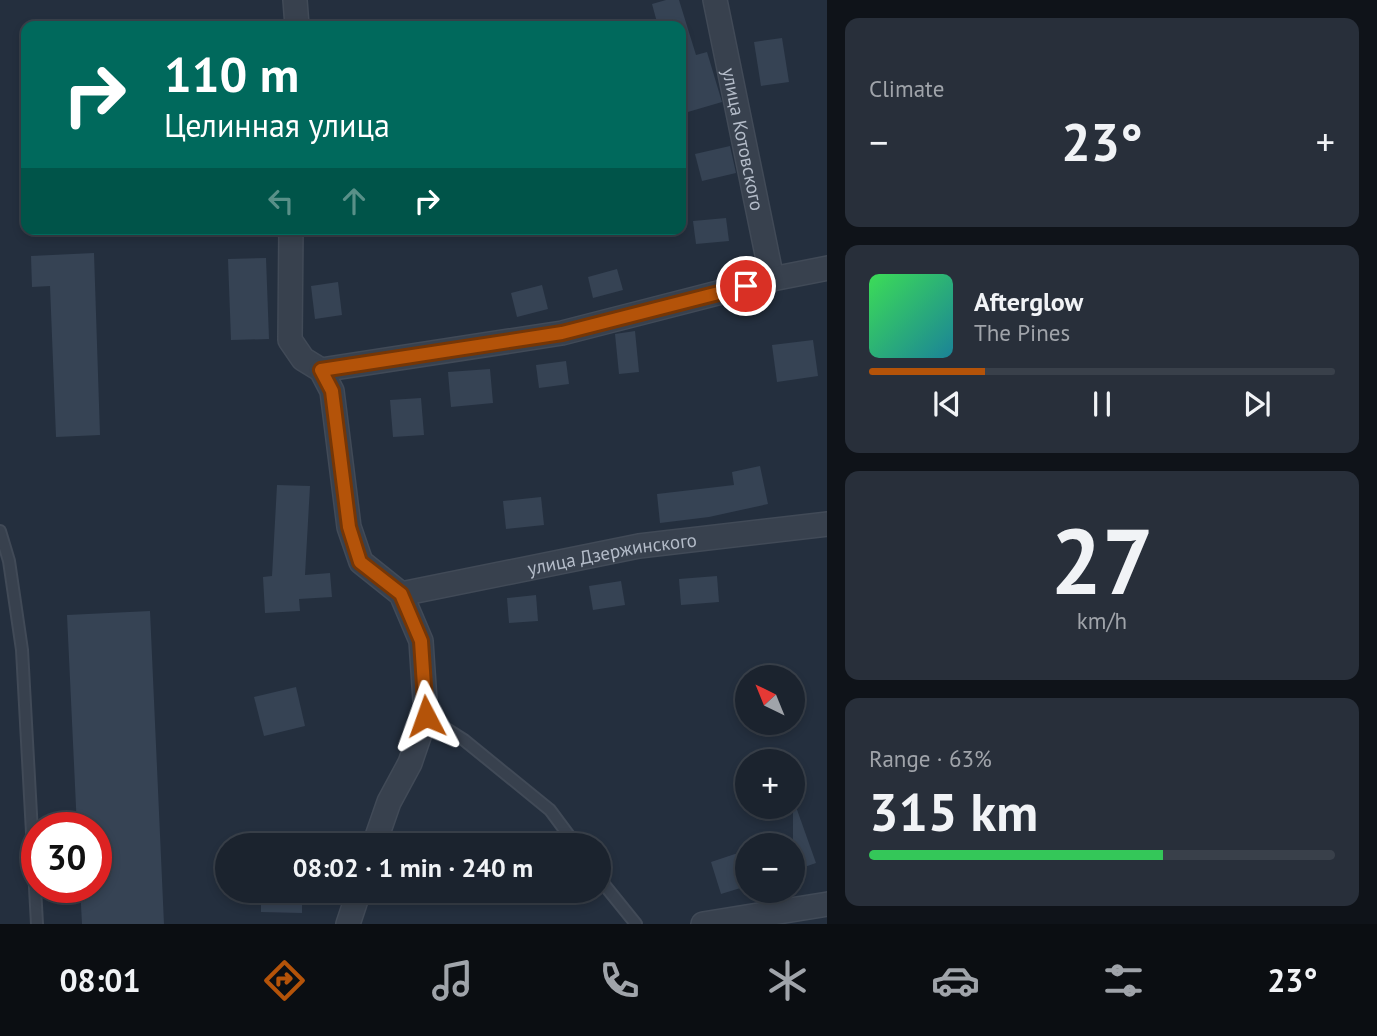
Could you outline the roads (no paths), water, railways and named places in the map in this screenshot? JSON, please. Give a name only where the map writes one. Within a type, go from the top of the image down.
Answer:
[{"type":"street","points":[[295,0],[297,21]]},
{"type":"street","name":"улица Котовского","points":[[715,0],[772,279]]},
{"type":"street","points":[[291,235],[290,340],[303,359],[321,370],[332,391],[349,527],[360,562],[401,594],[421,641],[426,716],[410,763],[389,803],[378,833]]},
{"type":"street","points":[[321,370],[562,333],[772,279],[827,268]]},
{"type":"street","name":"улица Дзержинского","points":[[401,594],[639,546],[827,524]]},
{"type":"street","points":[[348,924],[355,903]]},
{"type":"street","points":[[703,924],[827,904]]},
{"type":"lane","points":[[0,531],[9,561],[22,650],[37,924]]},
{"type":"lane","points":[[426,716],[464,740],[550,810],[567,833]]},
{"type":"lane","points":[[611,893],[636,924]]}]
